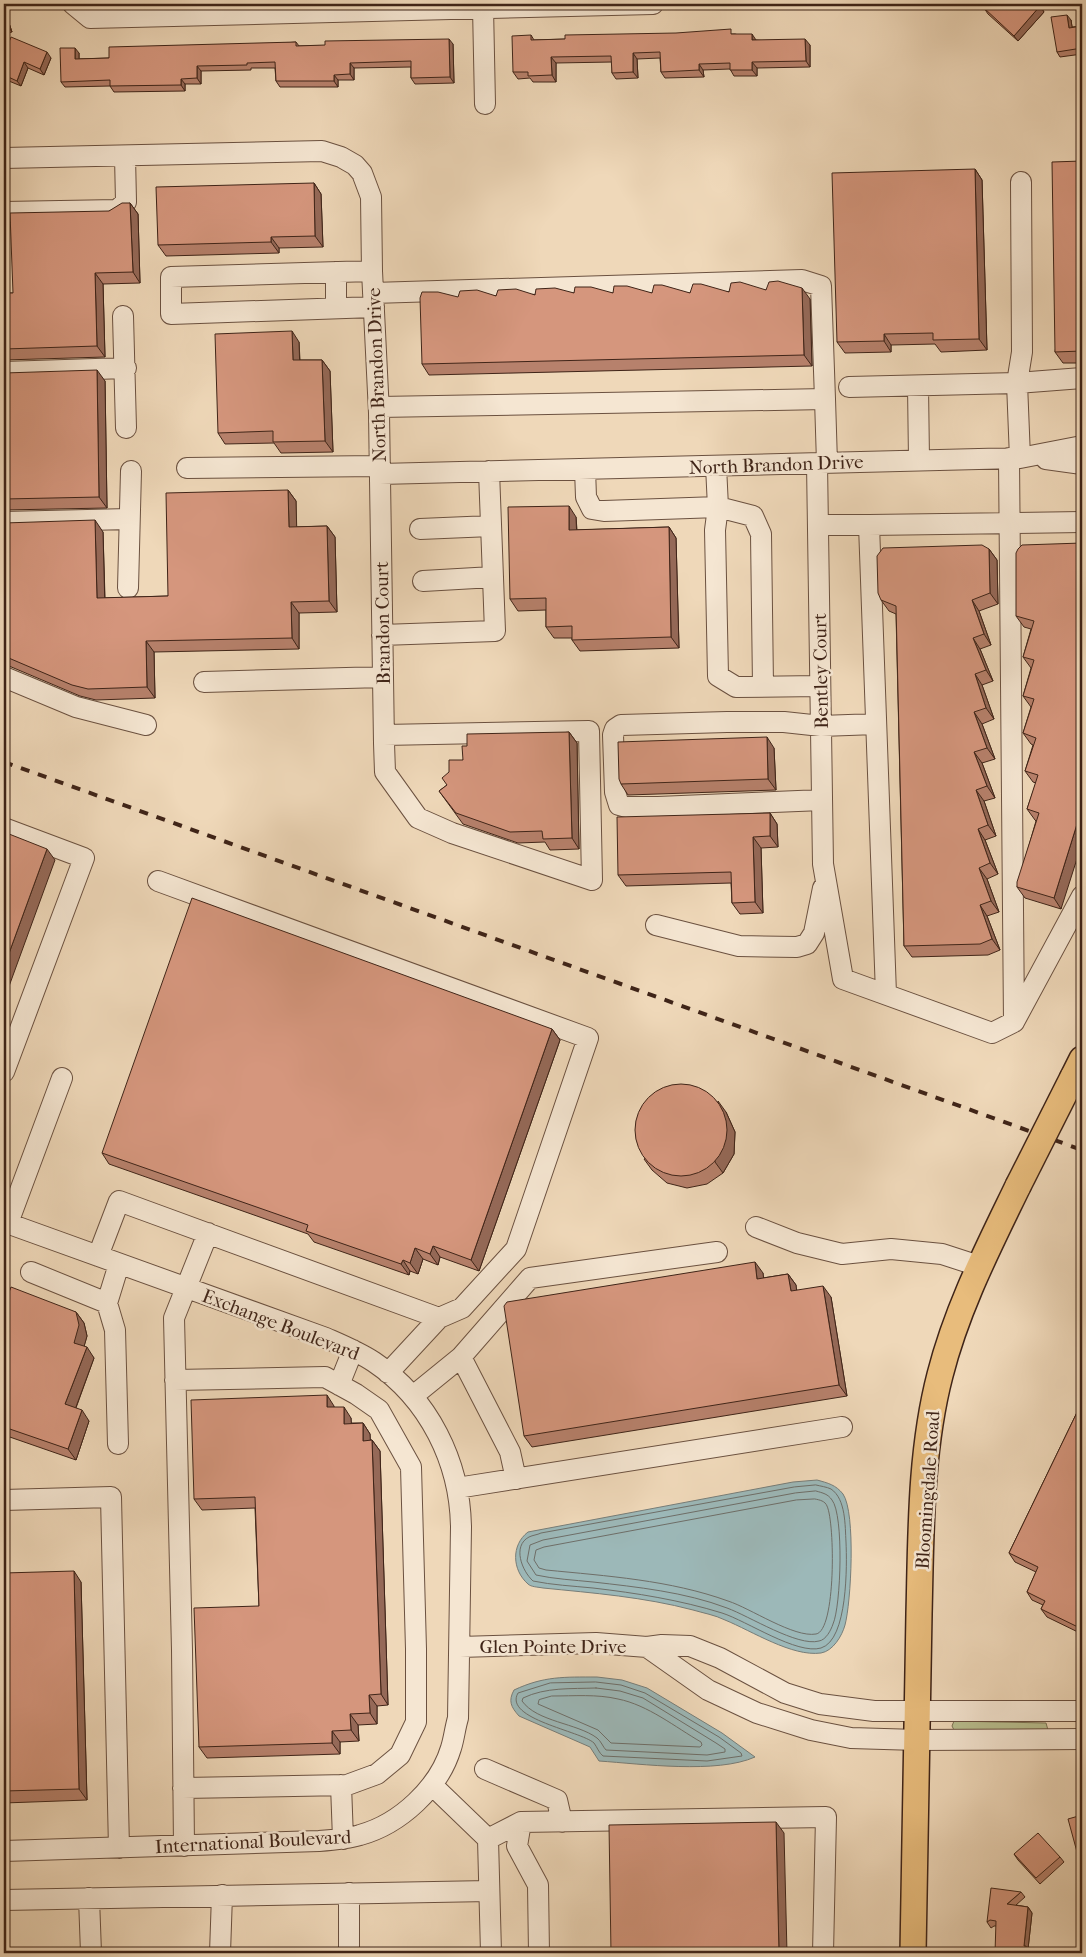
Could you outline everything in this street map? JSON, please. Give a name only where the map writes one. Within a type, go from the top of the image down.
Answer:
[{"type":"main road","name":"Bloomingdale Road","points":[[912,1953],[924,1499],[932,1415],[946,1351],[979,1266],[1078,1068]]},
{"type":"street","points":[[73,4],[90,18],[244,9],[654,4]]},
{"type":"street","points":[[483,7],[485,104]]},
{"type":"street","name":"North Brandon Drive","points":[[4,158],[322,151],[342,157],[355,165],[362,173],[371,197],[380,470],[489,471],[1019,457],[1082,464]]},
{"type":"street","points":[[4,212],[117,210],[126,202],[125,156]]},
{"type":"street","points":[[1014,1022],[1010,524],[1019,457],[1017,384],[1022,352],[1022,182]]},
{"type":"street","points":[[372,271],[171,277],[171,314],[336,308],[373,300]]},
{"type":"street","points":[[336,272],[336,308]]},
{"type":"street","name":"Bentley Court","points":[[373,300],[802,280],[821,286],[825,399],[818,525],[825,879]]},
{"type":"street","points":[[123,316],[126,368],[126,428]]},
{"type":"street","points":[[4,372],[126,368]]},
{"type":"street","points":[[849,387],[1017,384],[1082,378]]},
{"type":"street","points":[[918,386],[919,460]]},
{"type":"street","points":[[379,407],[825,399]]},
{"type":"street","name":"North Brandon Drive","points":[[1019,457],[1082,446]]},
{"type":"street","points":[[716,466],[718,507],[715,530],[718,676],[736,687],[820,686]]},
{"type":"street","points":[[187,468],[380,470]]},
{"type":"street","points":[[585,469],[586,497],[592,508],[604,511],[718,507],[752,516],[761,534],[764,686]]},
{"type":"street","name":"Brandon Court","points":[[380,470],[382,635],[384,735],[385,772],[418,818],[452,833],[592,880],[589,731],[384,735]]},
{"type":"street","points":[[128,588],[131,471]]},
{"type":"street","points":[[382,635],[496,631],[489,471]]},
{"type":"street","points":[[4,522],[129,519]]},
{"type":"street","points":[[818,525],[1082,522]]},
{"type":"street","points":[[869,525],[886,994]]},
{"type":"street","points":[[420,529],[491,526]]},
{"type":"street","points":[[423,581],[493,577]]},
{"type":"street","points":[[4,677],[76,707],[146,725]]},
{"type":"street","points":[[204,682],[383,677]]},
{"type":"street","points":[[822,800],[626,807],[619,805],[617,800],[613,735],[615,729],[621,725],[727,722],[784,722],[821,726],[876,724]]},
{"type":"street","points":[[4,828],[84,858],[4,1072]]},
{"type":"street","points":[[825,879],[843,979],[992,1033],[1014,1022],[1082,896]]},
{"type":"street","points":[[656,925],[739,946],[797,948],[807,944],[814,933],[825,879]]},
{"type":"street","points":[[158,881],[588,1038],[516,1249],[462,1308],[439,1318],[388,1373]]},
{"type":"street","points":[[6,1223],[62,1078]]},
{"type":"street","points":[[98,1256],[119,1201],[439,1318]]},
{"type":"street","name":"Exchange Boulevard","points":[[6,1223],[326,1338],[354,1350],[375,1363],[413,1396],[440,1436],[454,1471],[458,1488],[461,1506],[460,1647]]},
{"type":"street","points":[[756,1227],[797,1243],[842,1254],[891,1249],[942,1254],[979,1266]]},
{"type":"street","points":[[184,1846],[182,1650],[174,1318],[208,1233]]},
{"type":"street","points":[[413,1396],[461,1357],[530,1278],[718,1252]]},
{"type":"street","points":[[118,1444],[115,1330],[107,1302],[120,1264]]},
{"type":"street","points":[[31,1272],[107,1302]]},
{"type":"street","points":[[339,1384],[354,1350]]},
{"type":"street","points":[[461,1357],[510,1452],[516,1479]]},
{"type":"street","points":[[175,1380],[325,1377],[379,1410],[411,1467],[416,1649],[416,1722],[400,1755],[377,1774],[347,1785],[184,1788]]},
{"type":"street","points":[[458,1488],[842,1427]]},
{"type":"street","points":[[4,1500],[111,1497],[120,1848]]},
{"type":"street","name":"Glen Pointe Drive","points":[[460,1647],[596,1643],[646,1647],[662,1645],[690,1646],[720,1658],[785,1693],[820,1704],[864,1710],[1082,1711]]},
{"type":"street","name":"International Boulevard","points":[[4,1851],[343,1839],[374,1830],[410,1807],[432,1785],[439,1775],[451,1749],[458,1718],[460,1647]]},
{"type":"street","name":"Glen Pointe Drive","points":[[646,1647],[708,1690],[757,1713],[811,1730],[851,1738],[917,1740],[1082,1739]]},
{"type":"street","points":[[1058,1740],[1060,1711]]},
{"type":"street","points":[[485,1770],[557,1800],[562,1822]]},
{"type":"street","points":[[341,1785],[343,1839]]},
{"type":"street","points":[[432,1785],[488,1839],[491,1953]]},
{"type":"street","points":[[488,1839],[521,1822],[826,1818],[823,1953]]},
{"type":"street","points":[[521,1822],[517,1846],[538,1885],[539,1953]]},
{"type":"street","points":[[4,1900],[489,1891]]},
{"type":"street","points":[[349,1893],[349,1950]]},
{"type":"street","points":[[220,1953],[222,1895]]},
{"type":"street","points":[[89,1898],[91,1953]]},
{"type":"green space","points":[[954,1721],[1046,1723],[1048,1730],[954,1730],[952,1726]]},
{"type":"water","points":[[817,1480],[835,1486],[843,1494],[850,1519],[851,1538],[849,1598],[845,1625],[842,1634],[825,1652],[810,1653],[798,1651],[772,1642],[717,1617],[675,1606],[618,1596],[533,1586],[528,1584],[523,1578],[516,1565],[516,1550],[522,1537],[528,1532],[793,1482]]},
{"type":"water","points":[[564,1677],[597,1677],[622,1680],[647,1688],[722,1733],[755,1757],[739,1762],[700,1767],[657,1766],[599,1761],[590,1747],[519,1716],[511,1704],[514,1690],[525,1685]]},
{"type":"building","points":[[988,4],[1037,4],[1040,6],[1014,36],[984,8]]},
{"type":"building","points":[[4,14],[8,26],[4,28]]},
{"type":"building","points":[[1067,15],[1069,28],[1082,26],[1082,48],[1057,52],[1051,17]]},
{"type":"building","points":[[731,29],[731,34],[752,34],[752,40],[805,39],[806,61],[752,62],[752,70],[730,70],[730,63],[699,64],[699,70],[661,72],[660,52],[633,53],[633,72],[612,73],[611,56],[551,57],[552,75],[528,76],[528,72],[513,72],[512,36],[531,35],[531,40],[565,39],[565,35],[676,33]]},
{"type":"building","points":[[11,37],[47,52],[40,69],[24,62],[17,81],[4,75],[4,55]]},
{"type":"building","points":[[449,39],[450,77],[411,78],[411,61],[350,63],[350,74],[334,75],[334,81],[276,81],[275,62],[247,63],[247,65],[197,66],[197,78],[181,79],[181,85],[110,86],[110,80],[61,82],[60,48],[75,48],[75,59],[109,58],[109,47],[296,42],[296,46],[325,45],[325,41]]},
{"type":"building","points":[[1082,161],[1082,351],[1055,352],[1052,162]]},
{"type":"building","points":[[975,169],[979,339],[933,340],[933,333],[884,334],[884,341],[837,342],[832,173]]},
{"type":"building","points":[[314,183],[315,236],[271,237],[271,242],[158,245],[156,187]]},
{"type":"building","points":[[122,203],[130,203],[133,272],[95,273],[97,346],[4,349],[4,293],[13,293],[10,213],[109,211]]},
{"type":"building","points":[[778,281],[802,288],[804,355],[422,364],[420,298],[422,292],[438,292],[458,297],[460,291],[477,290],[496,296],[498,290],[516,289],[535,295],[536,289],[555,288],[574,293],[575,287],[591,287],[613,293],[614,286],[627,286],[652,293],[654,285],[662,285],[690,293],[693,284],[701,284],[729,292],[731,283],[740,282],[766,290],[769,282]]},
{"type":"building","points":[[292,331],[293,360],[322,360],[325,441],[273,442],[273,431],[218,433],[215,334]]},
{"type":"building","points":[[97,370],[99,497],[4,499],[4,373]]},
{"type":"building","points":[[288,490],[289,527],[327,526],[329,601],[291,602],[292,638],[146,641],[147,687],[88,689],[72,685],[4,656],[4,523],[95,520],[97,598],[168,596],[166,493]]},
{"type":"building","points":[[569,506],[569,530],[669,527],[671,637],[572,640],[572,626],[546,627],[546,598],[510,599],[508,507]]},
{"type":"building","points":[[1082,543],[1082,808],[1054,898],[1017,887],[1039,813],[1027,809],[1038,775],[1025,771],[1036,738],[1023,733],[1034,699],[1023,696],[1034,660],[1023,657],[1034,621],[1016,616],[1016,553],[1022,545]]},
{"type":"building","points":[[982,545],[989,549],[990,593],[972,600],[984,634],[973,638],[986,670],[975,674],[986,708],[974,712],[987,748],[974,752],[987,786],[976,790],[988,825],[978,829],[990,863],[979,868],[991,901],[980,905],[992,939],[980,944],[904,946],[896,606],[881,600],[878,593],[877,556],[883,548]]},
{"type":"building","points":[[569,732],[572,838],[543,839],[542,831],[510,832],[456,813],[439,791],[447,785],[442,778],[449,772],[449,760],[463,760],[462,746],[467,746],[467,734]]},
{"type":"building","points":[[767,737],[768,779],[621,784],[619,779],[618,742]]},
{"type":"building","points":[[770,813],[770,836],[753,837],[755,902],[732,903],[731,872],[618,875],[617,817]]},
{"type":"building","points":[[4,832],[47,849],[4,967]]},
{"type":"building","points":[[192,898],[552,1029],[471,1260],[433,1246],[430,1254],[415,1248],[410,1263],[403,1260],[401,1264],[306,1231],[308,1225],[102,1153]]},
{"type":"building","points":[[672,1084],[690,1084],[707,1091],[720,1104],[727,1121],[727,1139],[720,1156],[707,1169],[690,1176],[672,1176],[655,1169],[642,1156],[635,1139],[635,1121],[642,1104],[655,1091]]},
{"type":"building","points":[[755,1262],[757,1279],[788,1274],[791,1291],[823,1286],[839,1385],[524,1436],[504,1306],[507,1302]]},
{"type":"building","points":[[11,1287],[76,1312],[79,1325],[74,1343],[87,1347],[65,1404],[82,1410],[68,1449],[4,1427],[4,1306]]},
{"type":"building","points":[[327,1395],[327,1407],[344,1407],[344,1424],[363,1423],[363,1441],[372,1440],[381,1694],[369,1695],[370,1713],[350,1714],[351,1730],[332,1731],[332,1743],[199,1747],[194,1608],[259,1606],[255,1497],[194,1499],[191,1400]]},
{"type":"building","points":[[1082,1402],[1082,1629],[1041,1609],[1045,1601],[1027,1592],[1038,1567],[1009,1553]]},
{"type":"building","points":[[74,1571],[79,1789],[4,1791],[4,1573]]},
{"type":"building","points":[[1082,1815],[1082,1850],[1077,1852],[1068,1819]]},
{"type":"building","points":[[776,1822],[779,1953],[611,1953],[609,1825]]},
{"type":"building","points":[[1038,1833],[1060,1857],[1036,1878],[1014,1854]]},
{"type":"building","points":[[991,1888],[1021,1892],[1007,1904],[1028,1907],[1024,1946],[1026,1946],[1026,1953],[995,1953],[996,1921],[990,1920],[987,1922]]},
{"type":"railway","points":[[4,762],[1082,1150]]}]
